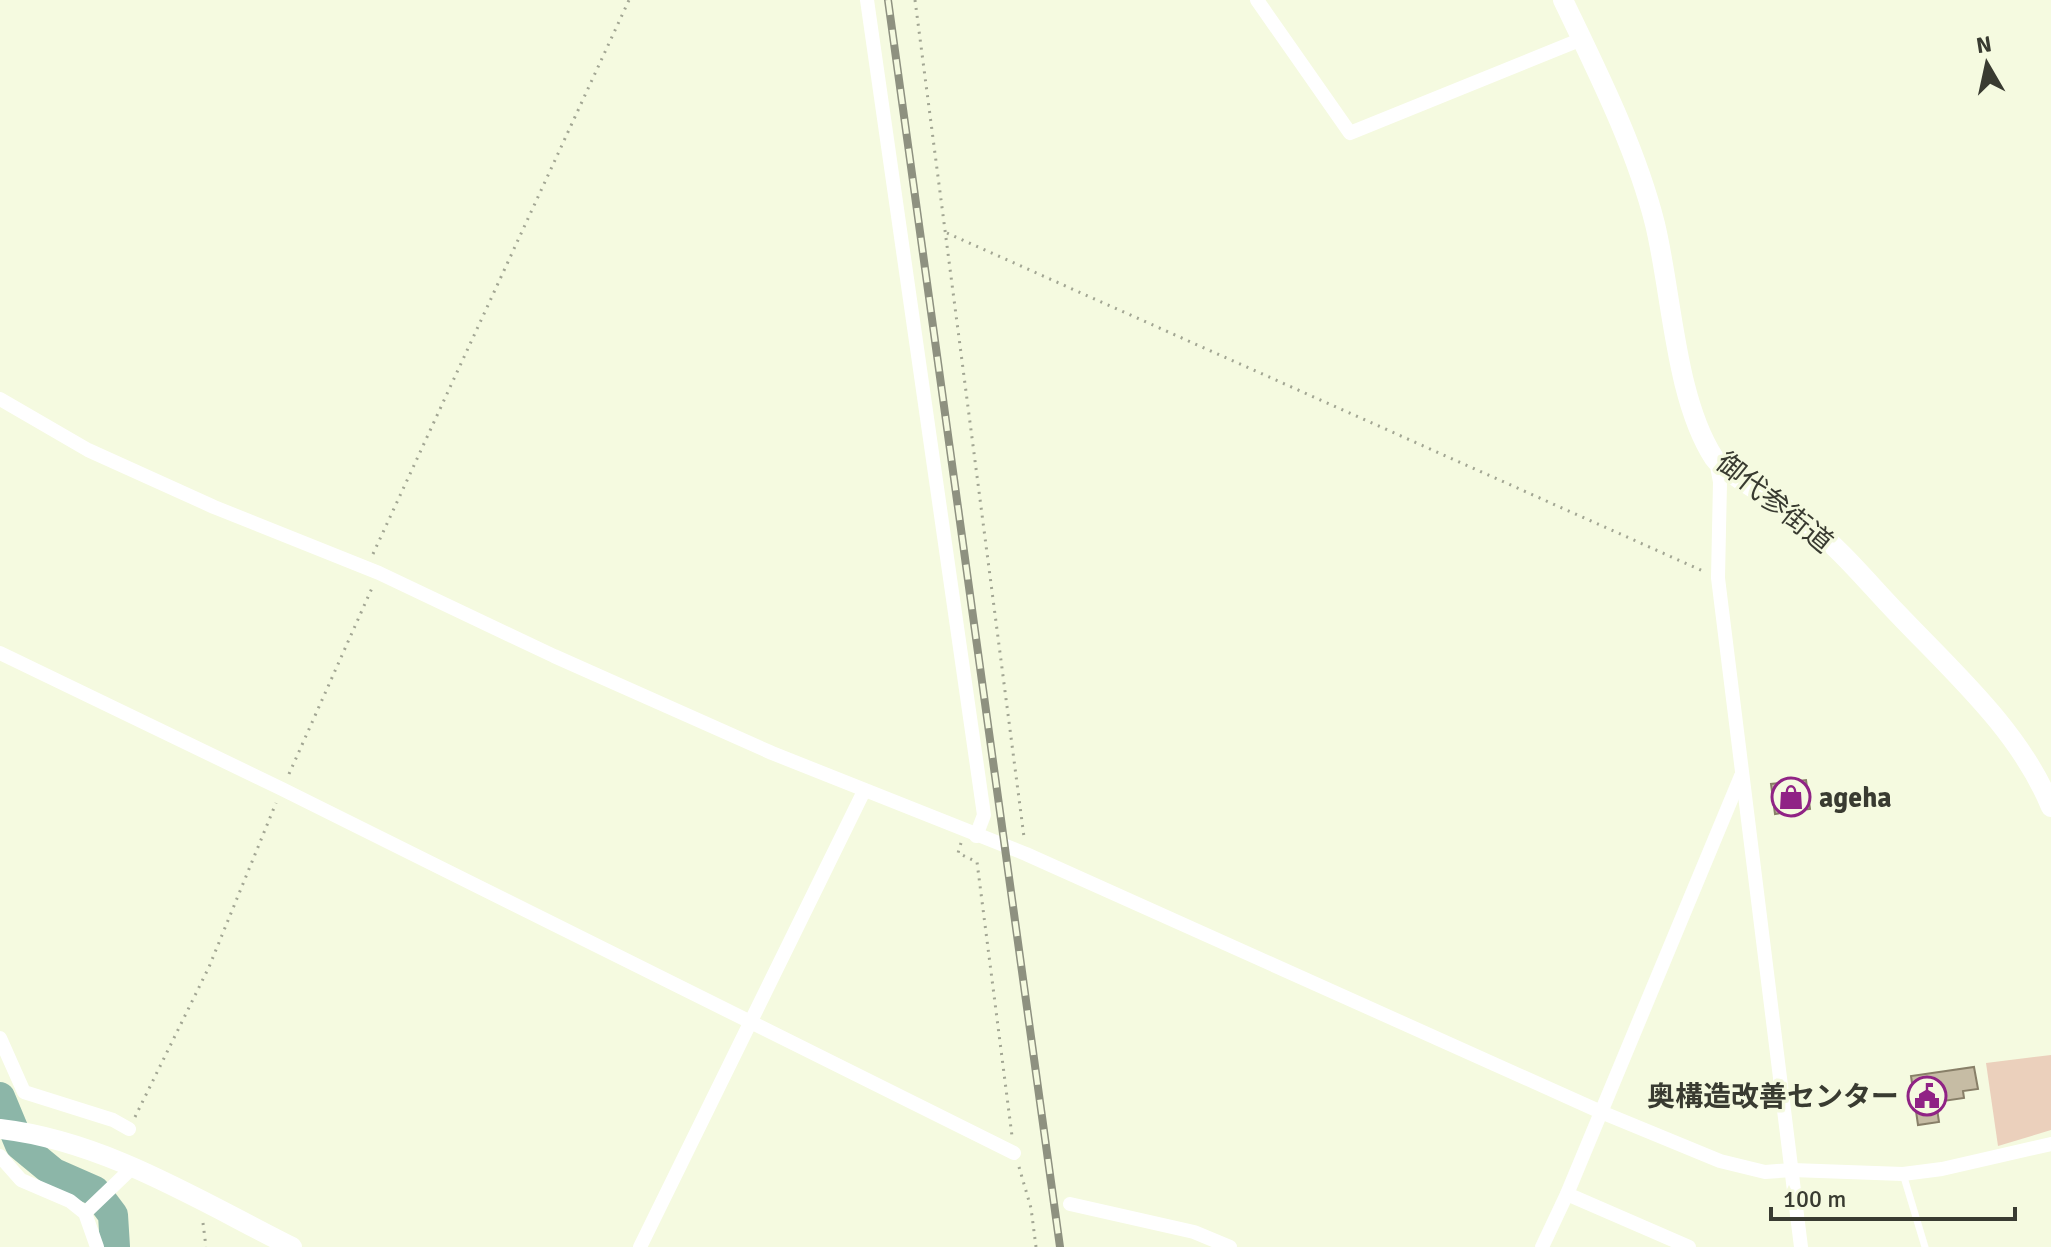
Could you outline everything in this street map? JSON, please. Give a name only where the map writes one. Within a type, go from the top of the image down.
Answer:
[{"type":"street","points":[[867,0],[984,815],[970,834]]},
{"type":"street","points":[[1257,0],[1350,133],[1582,39]]},
{"type":"street","name":"御代参街道","points":[[1563,0],[1643,180],[1655,226],[1688,397],[1716,461],[1811,525],[1875,590],[2010,735],[2042,786],[2051,807]]},
{"type":"street","points":[[0,399],[88,450],[214,507],[372,571],[772,753],[1026,854],[1601,1112],[1720,1161],[1765,1172],[1903,1174],[1942,1169],[2051,1144]]},
{"type":"street","points":[[1716,461],[1720,482],[1718,578],[1801,1247]]},
{"type":"street","points":[[0,653],[282,789],[1014,1153]]},
{"type":"street","points":[[1542,1247],[1742,775]]},
{"type":"street","points":[[640,1247],[864,791]]},
{"type":"street","points":[[0,1038],[24,1092],[113,1120],[129,1129]]},
{"type":"street","points":[[0,1129],[101,1153],[127,1174],[292,1247]]},
{"type":"street","points":[[0,1156],[21,1180],[88,1211],[97,1247]]},
{"type":"street","points":[[88,1211],[127,1174]]},
{"type":"street","points":[[1567,1194],[1689,1247]]},
{"type":"street","points":[[1070,1204],[1194,1232],[1230,1247]]},
{"type":"lane","points":[[1903,1174],[1925,1247]]},
{"type":"path","points":[[129,1129],[209,967],[372,571],[629,0]]},
{"type":"path","points":[[915,0],[1026,854]]},
{"type":"path","points":[[947,233],[1718,578]]},
{"type":"path","points":[[970,834],[958,853],[977,862],[1014,1153],[1031,1208],[1036,1247]]},
{"type":"shaded area","points":[[2051,1055],[2051,1130],[1998,1146],[1986,1063]]},
{"type":"building","name":"ageha","points":[[1806,780],[1810,809],[1775,814],[1771,784]]},
{"type":"building","name":"奥構造改善センター","points":[[1974,1067],[1978,1089],[1963,1091],[1964,1098],[1936,1102],[1939,1122],[1918,1125],[1911,1076]]},
{"type":"waterway","points":[[0,1097],[20,1145],[54,1173],[95,1191],[113,1215],[115,1247]]},
{"type":"railway","points":[[888,0],[1060,1247]]},
{"type":"place","name":"ageha","points":[[1791,797]]},
{"type":"place","name":"奥構造改善センター","points":[[1927,1096]]}]
